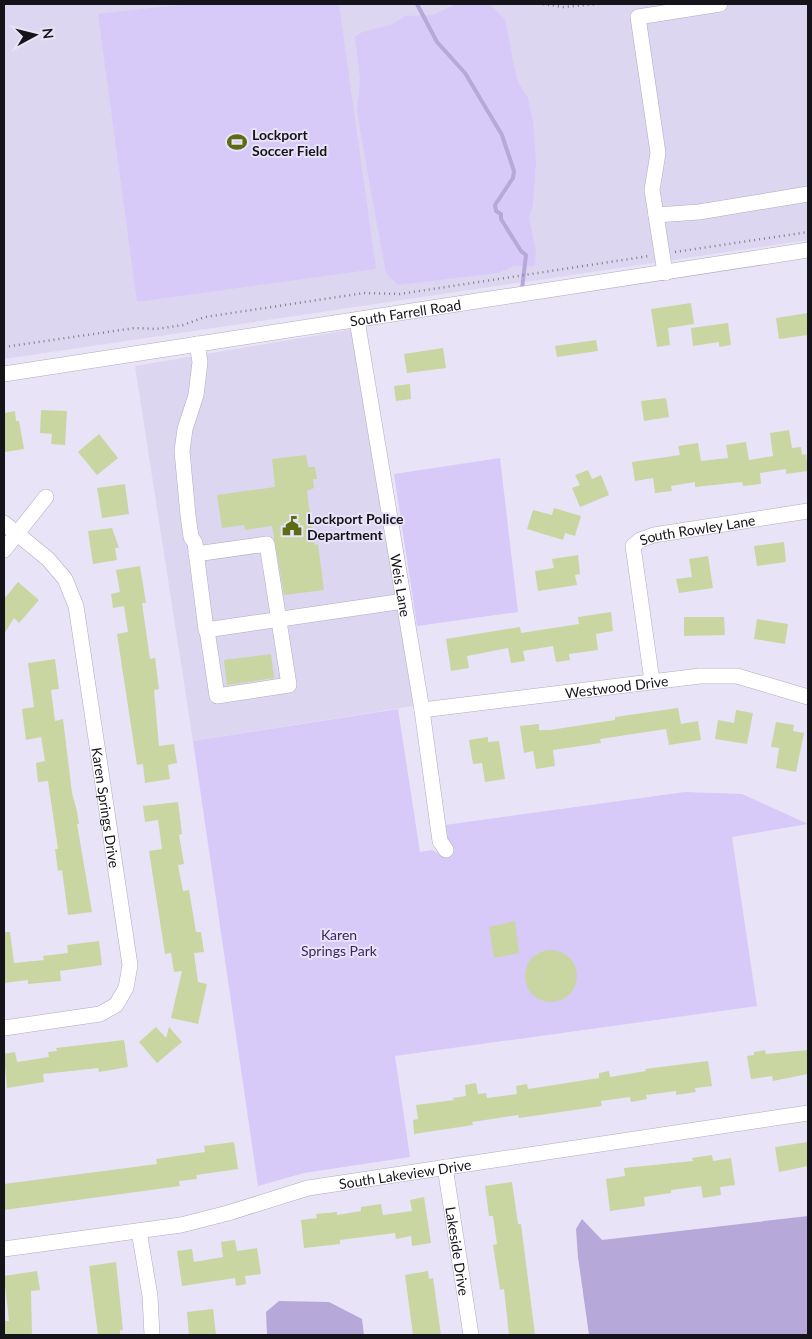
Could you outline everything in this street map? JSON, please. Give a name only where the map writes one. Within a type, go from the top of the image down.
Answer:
[{"type":"street","points":[[665,272],[652,190],[658,153],[638,17],[648,10],[720,4]]},
{"type":"street","points":[[656,215],[699,212],[808,194]]},
{"type":"street","name":"South Farrell Road","points":[[4,374],[808,250]]},
{"type":"street","name":"Weis Lane","points":[[357,320],[422,710],[440,841],[446,850]]},
{"type":"street","points":[[195,549],[267,544],[289,685],[217,696],[195,549],[191,537],[182,451],[185,429],[196,395],[200,362],[197,344]]},
{"type":"street","points":[[4,550],[46,498]]},
{"type":"street","name":"South Rowley Lane","points":[[652,681],[633,546],[640,540],[654,535],[808,511]]},
{"type":"street","name":"Karen Springs Drive","points":[[4,523],[48,559],[65,579],[76,606],[130,965],[126,988],[116,1004],[100,1014],[4,1028]]},
{"type":"street","points":[[207,630],[404,601]]},
{"type":"street","name":"Westwood Drive","points":[[422,710],[700,676],[737,676],[808,697]]},
{"type":"street","name":"South Lakeview Drive","points":[[4,1249],[139,1231],[228,1214],[308,1188],[808,1113]]},
{"type":"street","name":"Lakeside Drive","points":[[446,1167],[471,1335]]},
{"type":"street","points":[[139,1231],[150,1296],[152,1335]]},
{"type":"path","points":[[543,4],[563,7],[599,4]]},
{"type":"path","points":[[4,347],[136,328],[183,325],[205,317],[354,294],[400,294],[534,274]]},
{"type":"shaded area","points":[[4,4],[808,4],[808,240],[4,359]]},
{"type":"shaded area","points":[[354,329],[413,706],[193,741],[135,366]]},
{"type":"shaded area","points":[[808,1216],[808,1335],[589,1335],[576,1229],[582,1219],[602,1240]]},
{"type":"shaded area","points":[[279,1301],[329,1302],[362,1319],[364,1335],[267,1335],[266,1312]]},
{"type":"green space","name":"Lockport Soccer Field","points":[[188,4],[339,4],[376,269],[137,302],[98,14]]},
{"type":"green space","points":[[456,4],[491,5],[505,19],[517,80],[528,98],[533,122],[536,162],[533,205],[529,218],[536,252],[535,266],[514,266],[498,273],[398,285],[386,273],[357,112],[360,79],[355,37],[362,32],[391,25],[405,16],[433,15]]},
{"type":"green space","points":[[500,458],[518,612],[417,626],[394,474]]},
{"type":"green space","name":"Karen Springs Park","points":[[398,709],[420,852],[432,850],[442,855],[438,826],[685,792],[742,794],[808,824],[732,837],[757,1006],[395,1056],[410,1157],[304,1173],[258,1186],[193,741]]},
{"type":"building","points":[[691,303],[694,324],[668,328],[670,345],[657,347],[651,309]]},
{"type":"building","points":[[808,313],[808,335],[779,339],[776,318]]},
{"type":"building","points":[[728,323],[731,345],[719,347],[719,342],[693,346],[691,328]]},
{"type":"building","points":[[596,340],[598,351],[557,357],[555,346]]},
{"type":"building","points":[[443,348],[446,368],[407,373],[404,354]]},
{"type":"building","points":[[410,384],[411,399],[396,401],[394,386]]},
{"type":"building","points":[[666,398],[669,417],[644,421],[641,401]]},
{"type":"building","points":[[41,410],[67,411],[65,445],[51,444],[52,434],[40,433]]},
{"type":"building","points":[[15,411],[16,421],[19,421],[24,449],[5,452],[4,413]]},
{"type":"building","points":[[789,430],[792,448],[801,447],[802,455],[806,454],[808,471],[786,474],[786,469],[760,473],[761,484],[743,486],[742,482],[695,487],[695,482],[671,486],[672,491],[655,493],[653,478],[635,481],[632,462],[680,455],[678,446],[698,443],[701,461],[728,458],[726,445],[746,442],[749,460],[773,456],[770,433]]},
{"type":"building","points":[[99,434],[118,458],[97,475],[78,452]]},
{"type":"building","name":"Lockport Police Department","points":[[306,455],[308,467],[315,467],[317,479],[313,479],[314,488],[307,491],[314,545],[318,544],[324,590],[284,595],[272,526],[245,530],[244,525],[222,528],[217,495],[275,487],[272,459]]},
{"type":"building","points":[[588,470],[592,479],[601,475],[609,495],[580,507],[572,488],[580,485],[575,475]]},
{"type":"building","points":[[125,484],[129,514],[102,518],[97,488]]},
{"type":"building","points":[[554,508],[581,516],[575,536],[565,533],[563,540],[527,529],[533,510],[552,515]]},
{"type":"building","points":[[112,528],[119,548],[115,548],[117,560],[93,564],[88,531]]},
{"type":"building","points":[[784,542],[786,562],[757,566],[754,546]]},
{"type":"building","points":[[578,555],[580,574],[575,575],[577,585],[538,591],[535,571],[554,568],[552,559]]},
{"type":"building","points":[[708,556],[713,588],[679,593],[676,579],[692,577],[689,559]]},
{"type":"building","points":[[140,566],[146,603],[142,603],[150,659],[155,658],[159,689],[154,690],[159,746],[174,744],[177,763],[168,765],[170,779],[145,783],[143,764],[137,765],[117,634],[128,632],[124,606],[113,608],[111,594],[120,592],[116,570]]},
{"type":"building","points":[[18,582],[39,600],[19,623],[14,618],[4,634],[4,599]]},
{"type":"building","points":[[611,612],[613,631],[596,634],[598,650],[569,654],[570,660],[556,662],[553,646],[523,651],[525,661],[511,663],[508,648],[467,656],[469,668],[451,671],[446,639],[520,627],[521,633],[579,624],[578,617]]},
{"type":"building","points":[[684,617],[724,617],[725,635],[684,636]]},
{"type":"building","points":[[757,619],[788,624],[785,644],[754,639]]},
{"type":"building","points":[[271,654],[274,678],[227,685],[224,660]]},
{"type":"building","points":[[55,659],[59,689],[51,690],[55,721],[63,719],[72,793],[77,811],[79,824],[77,824],[92,912],[68,915],[62,870],[58,871],[55,849],[58,849],[48,781],[38,782],[36,763],[45,761],[41,737],[26,740],[22,709],[34,707],[28,663]]},
{"type":"building","points":[[678,708],[681,724],[698,721],[701,740],[669,745],[666,729],[600,739],[601,743],[553,750],[555,766],[536,769],[533,751],[524,753],[520,726],[539,724],[539,730],[550,730],[615,720],[615,717]]},
{"type":"building","points":[[736,710],[753,713],[747,744],[715,739],[718,720],[734,723]]},
{"type":"building","points":[[776,722],[794,725],[793,731],[804,733],[796,772],[776,768],[779,748],[771,747]]},
{"type":"building","points":[[488,737],[488,742],[499,741],[505,779],[485,782],[482,763],[473,764],[469,740]]},
{"type":"building","points":[[178,802],[182,834],[179,835],[184,864],[178,865],[183,891],[189,890],[196,932],[201,932],[204,952],[194,953],[198,982],[207,984],[198,1024],[171,1018],[182,971],[174,972],[171,953],[165,954],[149,851],[162,849],[158,820],[145,822],[143,806]]},
{"type":"building","points":[[515,921],[519,953],[494,958],[489,927]]},
{"type":"building","points":[[4,932],[10,932],[14,963],[44,960],[43,956],[68,953],[67,945],[99,941],[102,965],[60,971],[61,981],[28,984],[28,980],[4,983]]},
{"type":"building","points":[[546,950],[556,950],[570,957],[577,971],[577,981],[570,995],[556,1002],[546,1002],[536,998],[529,991],[525,981],[525,971],[529,961],[536,954]]},
{"type":"building","points":[[156,1027],[166,1038],[169,1027],[182,1042],[157,1063],[139,1042]]},
{"type":"building","points":[[124,1040],[128,1067],[99,1072],[98,1068],[43,1074],[44,1082],[7,1088],[4,1054],[15,1052],[17,1062],[49,1057],[48,1052],[57,1051],[56,1048]]},
{"type":"building","points":[[765,1050],[766,1054],[808,1050],[808,1074],[773,1081],[772,1076],[751,1079],[747,1056],[754,1055],[754,1052]]},
{"type":"building","points":[[708,1061],[712,1086],[695,1088],[696,1092],[676,1095],[676,1091],[646,1095],[647,1099],[631,1102],[630,1097],[601,1101],[602,1106],[519,1118],[518,1115],[472,1122],[473,1125],[414,1134],[413,1120],[418,1119],[416,1105],[454,1100],[453,1098],[466,1096],[465,1085],[476,1083],[478,1094],[486,1093],[487,1098],[517,1094],[516,1086],[527,1084],[528,1089],[599,1078],[599,1073],[609,1071],[610,1077],[646,1071],[645,1069]]},
{"type":"building","points":[[234,1142],[238,1169],[196,1175],[197,1179],[179,1181],[180,1186],[4,1210],[4,1184],[157,1164],[156,1159],[205,1152],[204,1146]]},
{"type":"building","points":[[808,1142],[808,1166],[779,1172],[775,1147]]},
{"type":"building","points":[[712,1155],[713,1161],[731,1158],[735,1185],[720,1187],[721,1195],[703,1198],[701,1186],[671,1190],[671,1193],[644,1197],[645,1206],[610,1211],[606,1179],[625,1176],[624,1168],[693,1161],[692,1158]]},
{"type":"building","points":[[512,1182],[518,1224],[521,1224],[535,1335],[509,1335],[504,1289],[500,1290],[493,1245],[497,1244],[493,1216],[489,1216],[485,1186]]},
{"type":"building","points":[[424,1197],[431,1243],[412,1246],[411,1236],[396,1239],[395,1233],[340,1240],[340,1244],[304,1248],[301,1220],[317,1218],[316,1214],[337,1212],[337,1215],[361,1211],[361,1207],[381,1204],[383,1215],[412,1211],[410,1200]]},
{"type":"building","points":[[235,1240],[237,1251],[257,1248],[261,1274],[245,1276],[246,1284],[236,1286],[235,1278],[182,1286],[177,1251],[192,1249],[194,1262],[223,1257],[221,1242]]},
{"type":"building","points":[[116,1262],[123,1330],[120,1330],[120,1335],[98,1335],[89,1266]]},
{"type":"building","points":[[37,1271],[40,1290],[31,1291],[32,1335],[4,1335],[4,1321],[9,1321],[4,1276]]},
{"type":"building","points":[[428,1271],[429,1279],[433,1278],[441,1335],[413,1335],[405,1275]]},
{"type":"building","points":[[213,1309],[216,1335],[189,1335],[187,1312]]},
{"type":"waterway","points":[[417,4],[437,42],[465,73],[502,135],[514,171],[513,178],[495,205],[496,211],[501,214],[501,219],[521,251],[526,255],[522,289]]},
{"type":"place","name":"Lockport Soccer Field","points":[[237,142]]},
{"type":"place","name":"Lockport Police Department","points":[[292,526]]}]
